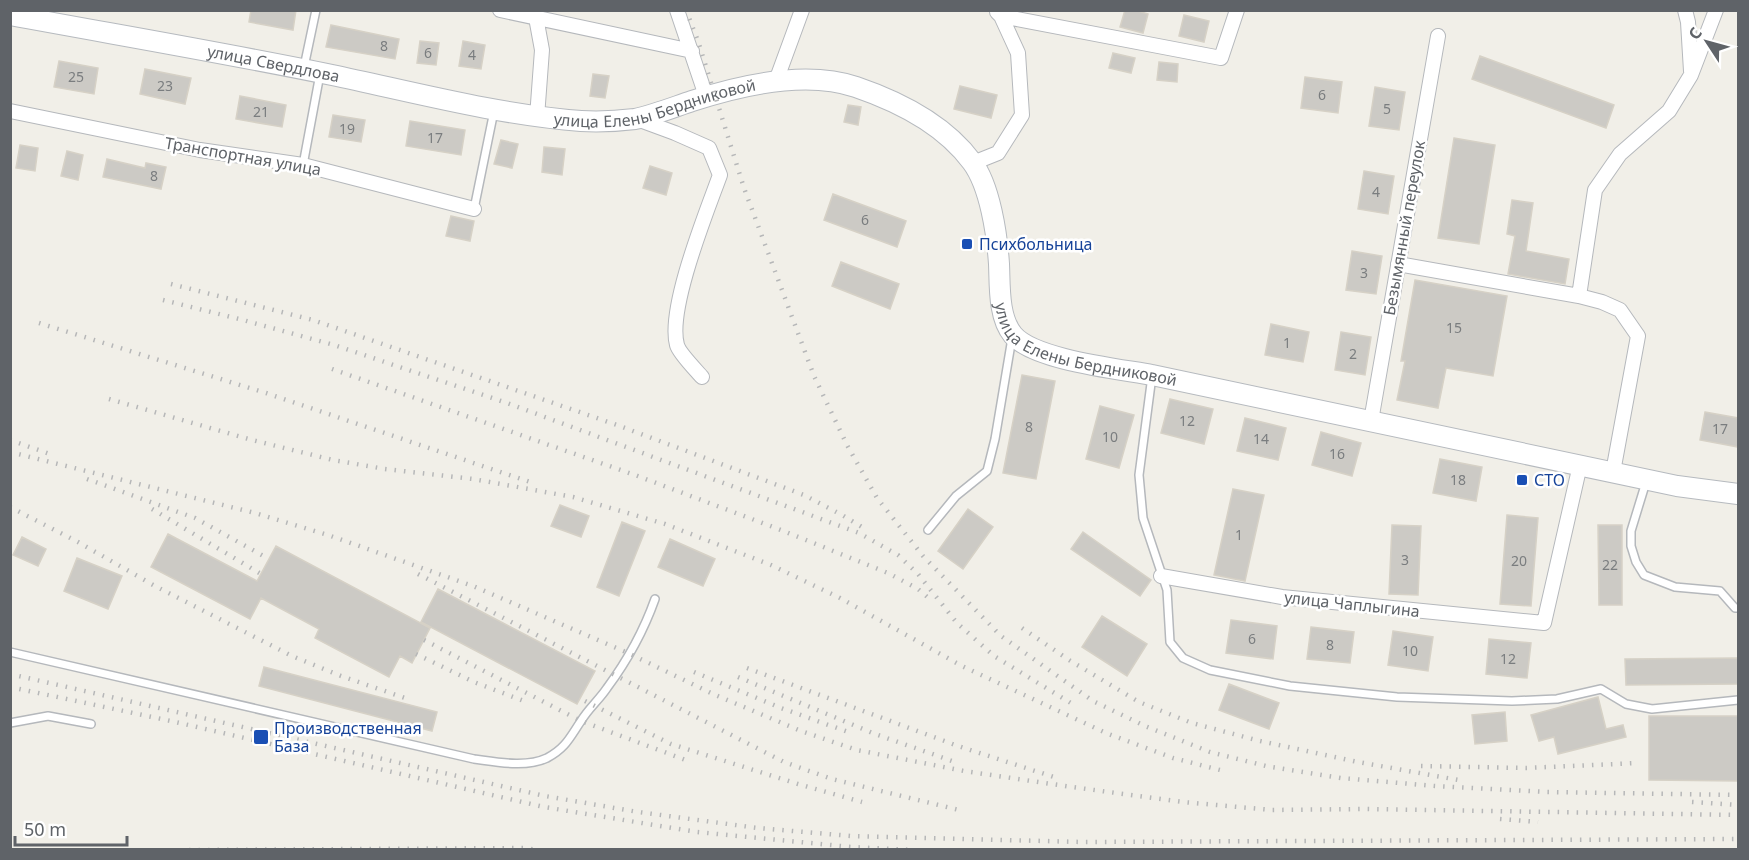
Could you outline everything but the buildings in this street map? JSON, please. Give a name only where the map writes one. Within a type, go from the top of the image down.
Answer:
[{"type":"street","points":[[500,10],[535,14],[692,51]]},
{"type":"street","points":[[677,10],[706,96]]},
{"type":"street","points":[[776,81],[802,10]]},
{"type":"street","points":[[998,13],[1221,58],[1237,10]]},
{"type":"street","points":[[1685,10],[1688,22],[1691,75]]},
{"type":"street","points":[[1579,296],[1595,190],[1620,154],[1669,111],[1691,75],[1716,10]]},
{"type":"street","points":[[974,163],[998,153],[1022,116],[1018,53],[998,13]]},
{"type":"street","points":[[535,14],[542,50],[537,117]]},
{"type":"street","name":"улица Свердлова","points":[[10,15],[312,71],[537,117]]},
{"type":"street","name":"Безымянный переулок","points":[[1371,421],[1438,36]]},
{"type":"street","name":"улица Елены Бердниковой","points":[[537,117],[585,121],[635,119],[706,96],[776,81],[814,80],[853,86],[913,110],[946,134],[974,163],[989,199],[998,247],[1002,310],[1013,335],[1035,349],[1066,360],[1152,375],[1677,486],[1738,494]]},
{"type":"street","name":"Транспортная улица","points":[[10,111],[200,150],[303,165],[474,209]]},
{"type":"street","points":[[635,119],[709,148],[720,175],[692,253],[676,317],[677,346],[702,377]]},
{"type":"street","points":[[1398,264],[1579,296],[1620,310],[1638,336],[1613,472]]},
{"type":"street","name":"улица Чаплыгина","points":[[1161,576],[1282,597],[1544,622],[1580,465]]},
{"type":"lane","points":[[303,165],[316,10]]},
{"type":"lane","points":[[474,209],[495,109]]},
{"type":"lane","points":[[928,530],[956,496],[987,471],[995,440],[1013,335]]},
{"type":"lane","points":[[1152,375],[1139,475],[1143,518],[1167,590],[1170,642],[1183,658],[1210,670],[1290,686],[1397,697],[1557,699],[1601,689],[1626,704],[1652,709],[1738,700]]},
{"type":"lane","points":[[1647,479],[1631,531],[1631,546],[1636,562],[1644,575],[1676,587],[1720,591],[1735,608],[1738,608]]},
{"type":"lane","points":[[10,652],[474,759],[519,764],[546,758],[568,742],[581,721],[608,688],[646,624],[655,599]]},
{"type":"lane","points":[[10,723],[48,716],[91,724]]},
{"type":"railway","points":[[686,10],[698,41],[744,188],[814,376],[847,445],[877,498],[923,556],[1001,636],[1093,701],[1145,726],[1210,752],[1266,766],[1341,778],[1435,786],[1547,792],[1738,795]]},
{"type":"railway","points":[[171,284],[313,320],[617,425],[804,495],[862,527]]},
{"type":"railway","points":[[163,300],[334,345],[507,403],[859,533],[898,555],[918,574],[957,623],[994,656],[1074,705]]},
{"type":"railway","points":[[39,323],[266,393],[533,483]]},
{"type":"railway","points":[[332,369],[635,475],[781,530],[888,573],[918,589],[932,601]]},
{"type":"railway","points":[[109,399],[252,440],[333,460],[385,469],[473,479],[573,497],[665,524],[771,565],[840,598],[962,666],[1106,733],[1173,758],[1224,771]]},
{"type":"railway","points":[[10,440],[53,455]]},
{"type":"railway","points":[[10,452],[255,513],[328,535],[473,586],[628,653],[713,694],[801,731],[857,750],[964,771],[1072,787],[1183,802],[1272,810],[1365,809],[1738,815]]},
{"type":"railway","points":[[87,479],[195,518],[269,559]]},
{"type":"railway","points":[[10,507],[155,586],[292,656],[405,698]]},
{"type":"railway","points":[[152,509],[261,574]]},
{"type":"railway","points":[[418,574],[784,762],[832,779],[959,810]]},
{"type":"railway","points":[[10,583],[19,586]]},
{"type":"railway","points":[[1022,628],[1069,660],[1139,702],[1192,723],[1260,741],[1358,762],[1464,781]]},
{"type":"railway","points":[[424,640],[581,721],[691,762]]},
{"type":"railway","points":[[416,654],[474,682],[529,703]]},
{"type":"railway","points":[[747,668],[958,746],[1057,778]]},
{"type":"railway","points":[[694,672],[781,708],[851,733]]},
{"type":"railway","points":[[10,674],[545,796],[638,812],[758,828],[851,836],[1082,842],[1738,839]]},
{"type":"railway","points":[[738,677],[875,734],[958,763]]},
{"type":"railway","points":[[10,687],[171,721],[544,807],[697,832],[851,847],[914,850]]},
{"type":"railway","points":[[585,701],[671,744],[862,802]]},
{"type":"railway","points":[[1421,766],[1526,768],[1638,763]]},
{"type":"railway","points":[[1692,802],[1738,805]]},
{"type":"railway","points":[[1500,819],[1538,822]]},
{"type":"railway","points":[[189,850],[525,848],[538,850]]},
{"type":"place","name":"Психбольница","points":[[967,244]]},
{"type":"place","name":"СТО","points":[[1522,480]]},
{"type":"place","name":"Производственная База","points":[[261,737]]}]
